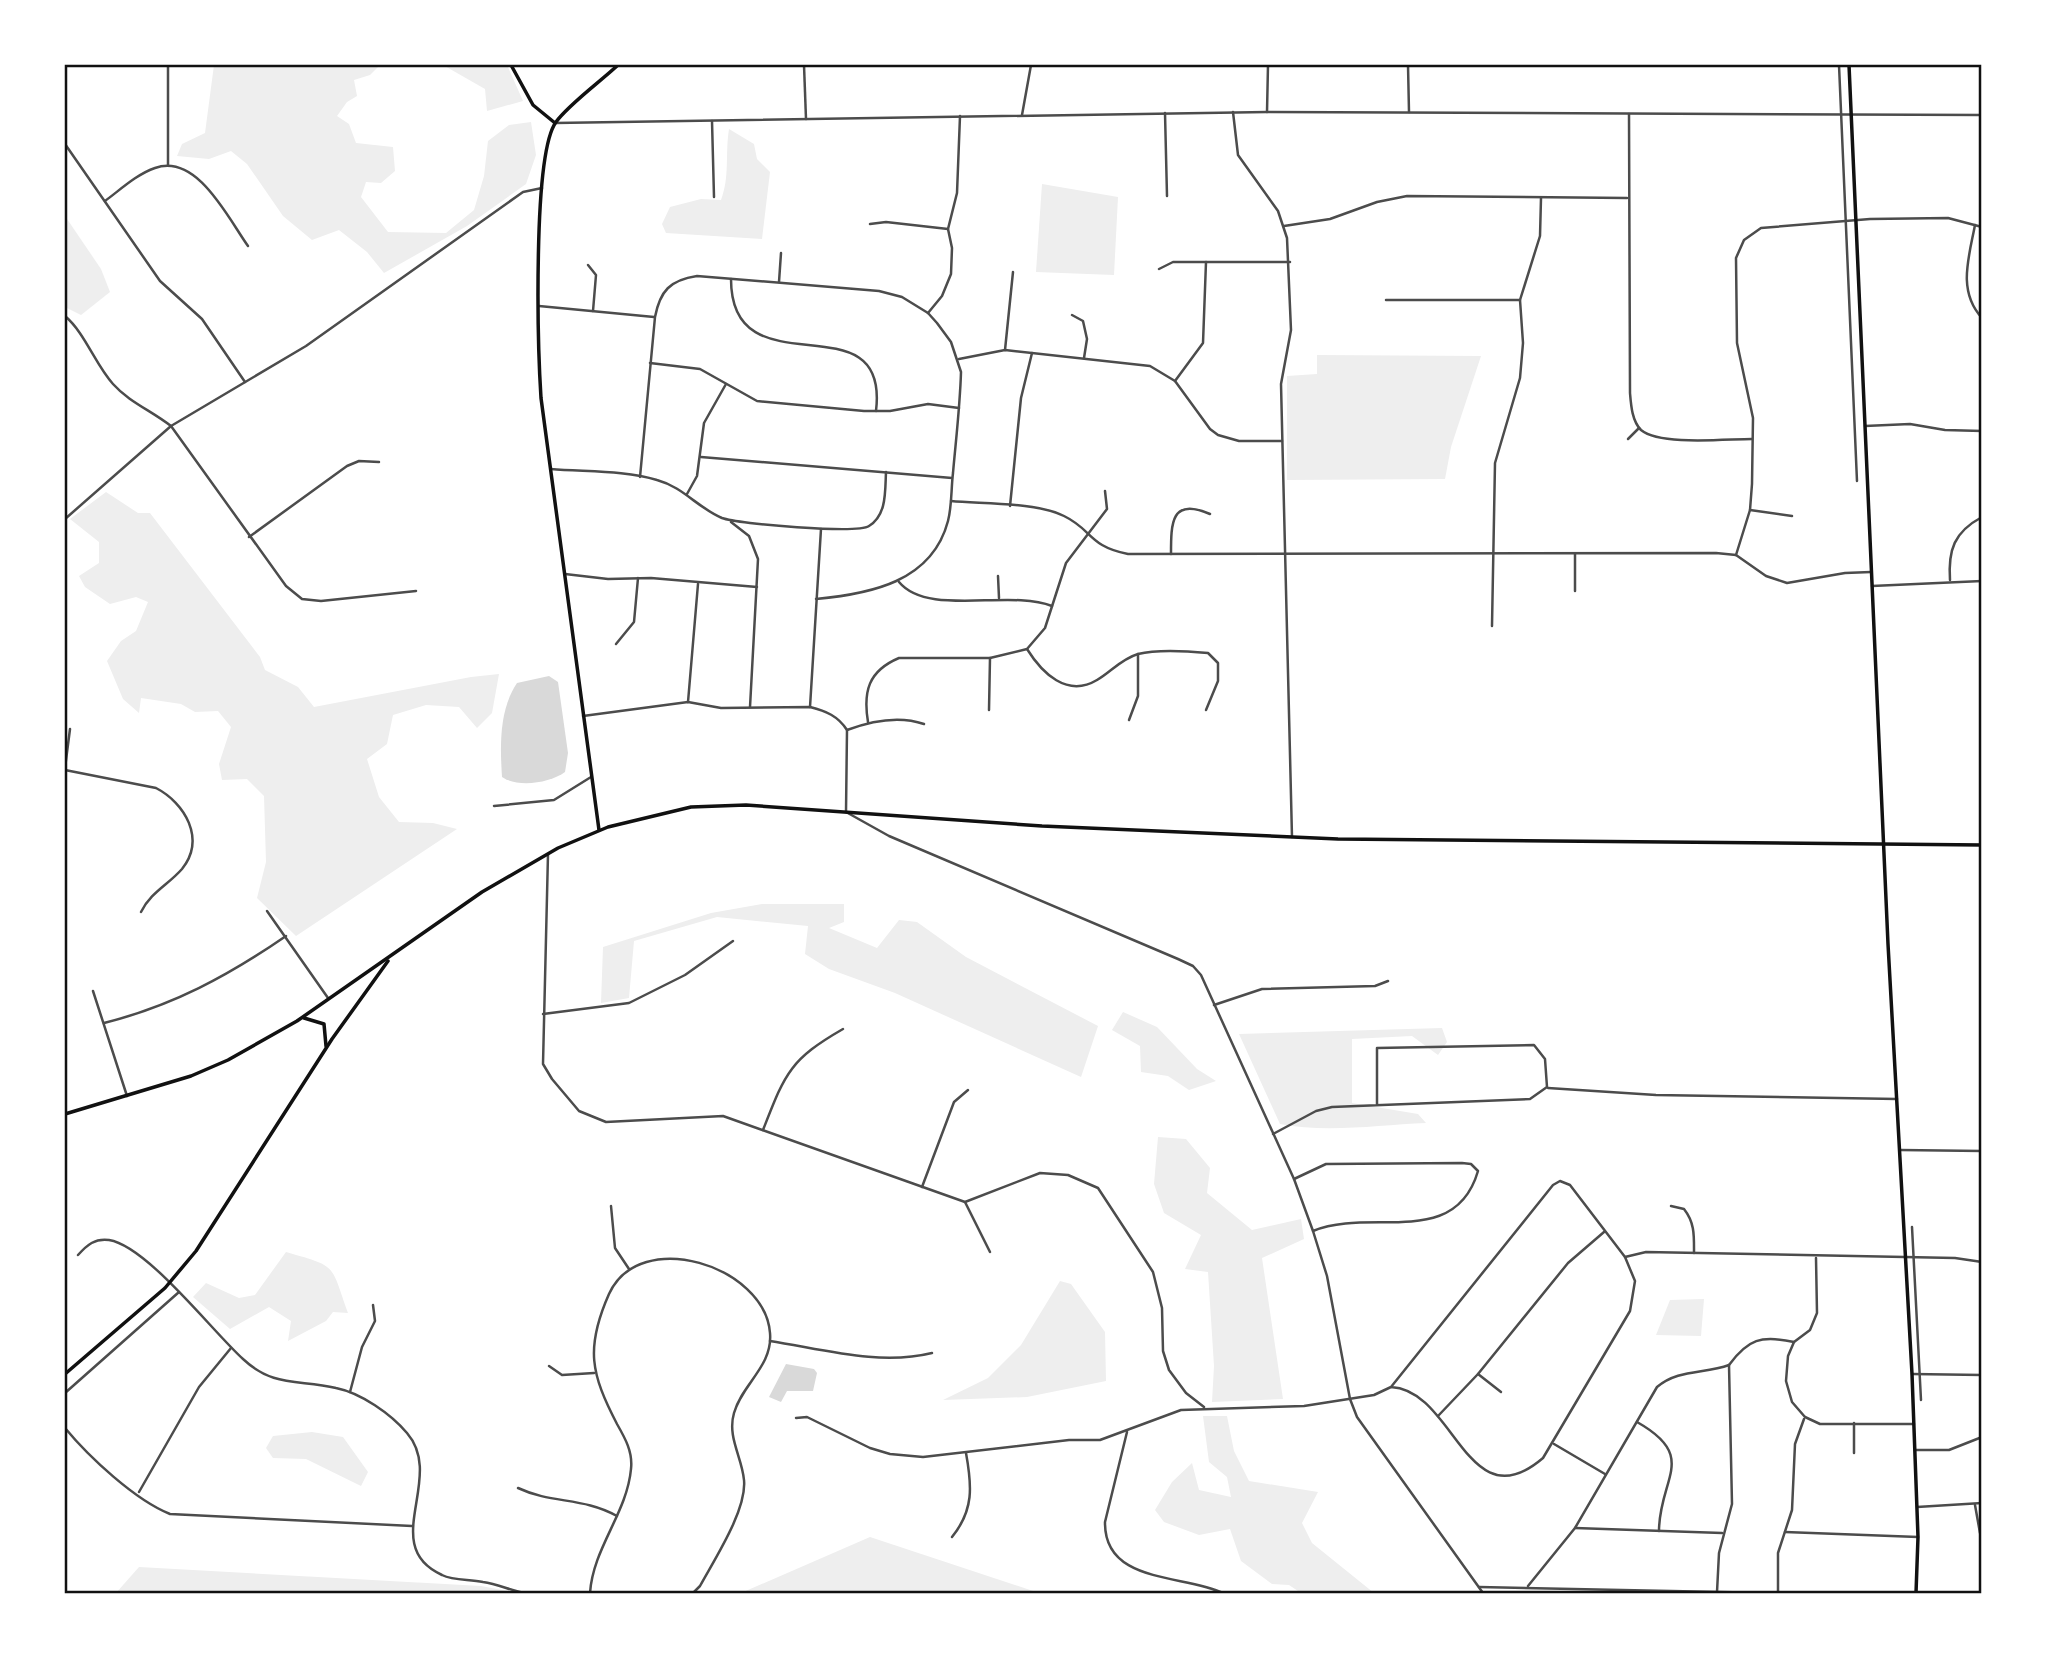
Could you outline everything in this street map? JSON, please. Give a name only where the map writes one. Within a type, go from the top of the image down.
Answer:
[{"type":"main road","points":[[511,65],[533,105],[555,123]]},
{"type":"main road","points":[[598,830],[541,397],[539,306],[542,188],[555,123],[618,65]]},
{"type":"main road","points":[[1849,65],[1884,844],[1912,1374],[1918,1537],[1916,1593]]},
{"type":"main road","points":[[65,1374],[169,1283],[219,1221],[325,1050],[390,959],[412,938],[482,892],[548,854],[598,830],[647,816],[712,804],[1042,826],[1292,837],[1982,845]]},
{"type":"main road","points":[[65,1114],[213,1067],[302,1017],[390,959]]},
{"type":"main road","points":[[302,1017],[324,1024],[327,1032],[325,1050]]},
{"type":"street","points":[[168,65],[168,165]]},
{"type":"street","points":[[804,65],[806,119]]},
{"type":"street","points":[[1023,115],[1031,65]]},
{"type":"street","points":[[1267,111],[1268,65]]},
{"type":"street","points":[[1408,65],[1409,112]]},
{"type":"street","points":[[1839,65],[1857,481]]},
{"type":"street","points":[[555,123],[1267,111],[1842,117],[1982,115]]},
{"type":"street","points":[[1233,112],[1238,155],[1268,195],[1284,226],[1290,262],[1291,330],[1281,370],[1292,837]]},
{"type":"street","points":[[1165,113],[1167,196]]},
{"type":"street","points":[[1629,114],[1631,407],[1639,428],[1658,437],[1752,439]]},
{"type":"street","points":[[928,313],[942,296],[951,275],[952,248],[948,229],[957,192],[960,116]]},
{"type":"street","points":[[712,121],[713,197]]},
{"type":"street","points":[[65,144],[160,281],[202,319],[245,382]]},
{"type":"street","points":[[105,201],[152,169],[168,165],[199,178],[248,246]]},
{"type":"street","points":[[65,519],[171,426],[306,346],[523,192],[542,188]]},
{"type":"street","points":[[1284,226],[1330,219],[1377,202],[1407,196],[1628,198]]},
{"type":"street","points":[[1492,626],[1495,463],[1522,361],[1520,300],[1539,236],[1541,198]]},
{"type":"street","points":[[1736,555],[1750,509],[1753,418],[1737,343],[1735,270],[1738,248],[1752,232],[1761,228],[1948,218],[1982,227]]},
{"type":"street","points":[[870,224],[886,222],[948,229]]},
{"type":"street","points":[[1976,225],[1966,272],[1970,299],[1982,318]]},
{"type":"street","points":[[779,282],[781,253]]},
{"type":"street","points":[[1159,269],[1173,262],[1290,262]]},
{"type":"street","points":[[1175,381],[1203,343],[1206,262]]},
{"type":"street","points":[[588,265],[596,275],[593,311]]},
{"type":"street","points":[[1005,350],[1013,272]]},
{"type":"street","points":[[640,477],[655,317],[662,293],[680,279],[696,276],[888,293],[915,304],[928,313],[945,332],[959,359],[959,408],[948,519],[936,548],[900,582],[859,594],[816,599]]},
{"type":"street","points":[[731,279],[733,303],[738,314],[762,337],[785,343],[840,349],[859,356],[873,375],[876,411]]},
{"type":"street","points":[[1386,300],[1520,300]]},
{"type":"street","points":[[539,306],[655,317]]},
{"type":"street","points":[[1072,315],[1083,321],[1086,330],[1084,358]]},
{"type":"street","points":[[65,316],[112,383],[131,401],[153,412],[171,426],[286,586],[302,599],[321,601],[416,591]]},
{"type":"street","points":[[959,359],[1005,350],[1150,366],[1175,381],[1210,429],[1218,435],[1239,441],[1283,441]]},
{"type":"street","points":[[1010,506],[1021,398],[1032,354]]},
{"type":"street","points":[[650,363],[699,369],[757,401],[876,411],[928,404],[959,408]]},
{"type":"street","points":[[687,494],[697,476],[704,423],[726,384]]},
{"type":"street","points":[[1865,426],[1910,424],[1982,432]]},
{"type":"street","points":[[1628,439],[1639,428]]},
{"type":"street","points":[[701,457],[952,478]]},
{"type":"street","points":[[249,537],[347,466],[359,461],[379,462]]},
{"type":"street","points":[[551,469],[640,477],[668,483],[749,536],[758,559],[750,707]]},
{"type":"street","points":[[729,521],[858,530],[877,520],[882,511],[886,472]]},
{"type":"street","points":[[868,722],[867,688],[878,670],[888,662],[913,657],[990,658],[1027,649],[1045,628],[1066,563],[1107,509],[1105,491]]},
{"type":"street","points":[[951,502],[1010,506],[1063,515],[1102,547],[1128,554],[1736,555],[1766,576],[1787,583],[1845,573],[1871,572]]},
{"type":"street","points":[[1171,554],[1172,521],[1177,513],[1185,508],[1210,514]]},
{"type":"street","points":[[1750,509],[1792,516]]},
{"type":"street","points":[[1950,580],[1951,546],[1962,531],[1982,517]]},
{"type":"street","points":[[810,707],[821,528]]},
{"type":"street","points":[[1575,554],[1575,591]]},
{"type":"street","points":[[565,574],[757,587]]},
{"type":"street","points":[[998,576],[999,598]]},
{"type":"street","points":[[616,644],[634,622],[638,578]]},
{"type":"street","points":[[1872,586],[1950,580],[1982,581]]},
{"type":"street","points":[[900,582],[908,592],[933,600],[999,598],[1033,600],[1052,606]]},
{"type":"street","points":[[688,702],[698,583]]},
{"type":"street","points":[[1027,649],[1051,679],[1072,686],[1095,681],[1119,663],[1138,654],[1199,652],[1214,656],[1218,663],[1218,681],[1206,710]]},
{"type":"street","points":[[1129,720],[1139,687],[1138,654]]},
{"type":"street","points":[[989,710],[990,658]]},
{"type":"street","points":[[583,716],[688,702],[722,708],[810,707],[834,716],[847,730],[846,813],[889,836],[1193,966],[1201,975],[1294,1179],[1327,1276],[1350,1399],[1365,1433],[1483,1593]]},
{"type":"street","points":[[847,730],[868,722],[909,719],[924,724]]},
{"type":"street","points":[[70,729],[65,769],[156,788],[169,795],[188,817],[192,842],[187,861],[149,896],[141,912]]},
{"type":"street","points":[[494,806],[554,800],[579,787],[592,776]]},
{"type":"street","points":[[548,854],[543,1064],[579,1111],[606,1122],[723,1116],[965,1202],[1040,1173],[1068,1175],[1098,1188],[1153,1272],[1162,1308],[1163,1352],[1169,1370],[1186,1393],[1204,1407]]},
{"type":"street","points":[[267,911],[328,998]]},
{"type":"street","points":[[103,1023],[185,997],[223,979],[286,936]]},
{"type":"street","points":[[543,1014],[629,1003],[685,975],[733,941]]},
{"type":"street","points":[[1214,1006],[1262,989],[1375,986],[1388,981]]},
{"type":"street","points":[[93,991],[127,1096]]},
{"type":"street","points":[[762,1130],[783,1079],[809,1049],[843,1029]]},
{"type":"street","points":[[1377,1105],[1377,1048],[1534,1045],[1545,1059],[1547,1087]]},
{"type":"street","points":[[1273,1135],[1316,1111],[1332,1107],[1530,1099],[1547,1087],[1656,1094],[1897,1099]]},
{"type":"street","points":[[922,1187],[954,1102],[968,1090]]},
{"type":"street","points":[[1900,1150],[1982,1151]]},
{"type":"street","points":[[1294,1179],[1326,1164],[1337,1163],[1365,1166],[1462,1163],[1471,1164],[1478,1171],[1475,1182],[1444,1217],[1419,1221],[1341,1222],[1313,1231]]},
{"type":"street","points":[[796,1418],[807,1417],[890,1454],[923,1457],[1069,1440],[1100,1440],[1181,1410],[1204,1407],[1304,1406],[1374,1395],[1391,1387],[1402,1387],[1420,1396],[1479,1466],[1503,1476],[1531,1468],[1554,1443],[1630,1311],[1635,1281],[1625,1257],[1570,1185],[1560,1181],[1553,1185],[1391,1387]]},
{"type":"street","points":[[965,1202],[990,1252]]},
{"type":"street","points":[[611,1206],[615,1248],[629,1269]]},
{"type":"street","points":[[1671,1206],[1684,1209],[1690,1217],[1694,1228],[1694,1253]]},
{"type":"street","points":[[1912,1227],[1921,1400]]},
{"type":"street","points":[[1438,1416],[1478,1374],[1568,1263],[1604,1231]]},
{"type":"street","points":[[78,1255],[93,1241],[121,1243],[133,1250],[179,1292],[231,1348],[259,1372],[275,1380],[350,1392],[398,1423],[419,1452],[422,1472],[412,1526],[418,1554],[432,1569],[452,1578],[484,1582],[524,1593]]},
{"type":"street","points":[[1625,1257],[1646,1252],[1906,1257],[1982,1262]]},
{"type":"street","points":[[1816,1256],[1817,1313],[1810,1329],[1794,1342],[1788,1356],[1786,1381],[1793,1402],[1805,1417],[1828,1426],[1854,1423],[1914,1424]]},
{"type":"street","points":[[590,1593],[596,1560],[617,1516],[631,1469],[631,1455],[594,1374],[593,1350],[606,1303],[615,1284],[629,1269],[652,1259],[675,1258],[743,1283],[758,1298],[767,1318],[769,1341],[763,1364],[733,1417],[734,1440],[744,1477],[742,1501],[700,1586],[693,1593]]},
{"type":"street","points":[[65,1393],[179,1292]]},
{"type":"street","points":[[350,1392],[362,1347],[375,1321],[373,1305]]},
{"type":"street","points":[[1528,1586],[1575,1528],[1657,1387],[1677,1374],[1706,1372],[1729,1365],[1742,1348],[1751,1342],[1771,1339],[1794,1342]]},
{"type":"street","points":[[769,1341],[896,1358],[932,1353]]},
{"type":"street","points":[[138,1493],[188,1404],[231,1348]]},
{"type":"street","points":[[1717,1592],[1723,1533],[1732,1504],[1733,1487],[1729,1365]]},
{"type":"street","points":[[549,1366],[562,1375],[594,1374]]},
{"type":"street","points":[[1478,1374],[1501,1392]]},
{"type":"street","points":[[1912,1374],[1982,1374]]},
{"type":"street","points":[[1778,1593],[1778,1553],[1791,1510],[1795,1444],[1805,1417]]},
{"type":"street","points":[[1637,1422],[1663,1440],[1673,1456],[1671,1477],[1661,1502],[1659,1531]]},
{"type":"street","points":[[1854,1423],[1854,1453]]},
{"type":"street","points":[[65,1428],[98,1465],[155,1508],[189,1516],[412,1526]]},
{"type":"street","points":[[1127,1432],[1105,1522],[1105,1535],[1115,1556],[1137,1571],[1223,1593]]},
{"type":"street","points":[[1915,1450],[1949,1450],[1982,1437]]},
{"type":"street","points":[[1554,1443],[1605,1474]]},
{"type":"street","points":[[952,1537],[970,1507],[971,1492],[966,1453]]},
{"type":"street","points":[[518,1488],[538,1497],[592,1503],[617,1516]]},
{"type":"street","points":[[1917,1507],[1982,1503]]},
{"type":"street","points":[[1975,1504],[1980,1533]]},
{"type":"street","points":[[1575,1528],[1723,1533]]},
{"type":"street","points":[[1784,1532],[1918,1537]]},
{"type":"street","points":[[1479,1587],[1769,1593]]},
{"type":"shaded area","points":[[214,65],[380,65],[370,75],[354,80],[357,96],[347,102],[337,116],[349,124],[356,143],[393,147],[395,171],[381,183],[366,182],[361,197],[388,232],[446,233],[474,210],[484,176],[488,141],[509,125],[531,122],[536,155],[526,184],[467,226],[384,273],[367,252],[339,230],[312,240],[283,216],[247,164],[231,151],[209,159],[177,156],[182,144],[205,133]]},
{"type":"shaded area","points":[[443,65],[507,65],[523,101],[487,111],[485,89]]},
{"type":"shaded area","points":[[729,129],[754,144],[757,159],[770,172],[762,239],[666,233],[662,224],[670,207],[701,199],[721,200]]},
{"type":"shaded area","points":[[1042,184],[1118,197],[1114,275],[1036,272]]},
{"type":"shaded area","points":[[65,216],[101,269],[110,292],[81,315],[65,307]]},
{"type":"shaded area","points":[[1317,355],[1481,356],[1451,447],[1445,479],[1287,480],[1287,376],[1317,374]]},
{"type":"shaded area","points":[[106,492],[138,513],[150,513],[260,657],[265,670],[298,687],[314,707],[499,674],[492,713],[477,728],[459,707],[426,705],[393,715],[387,744],[367,759],[379,797],[399,822],[433,823],[457,829],[296,936],[257,898],[266,862],[264,796],[247,779],[222,780],[219,764],[231,727],[218,711],[195,712],[181,704],[141,698],[139,713],[123,699],[107,661],[121,641],[136,631],[148,602],[136,597],[110,604],[85,587],[79,576],[99,563],[99,542],[70,519]]},
{"type":"shaded area","points":[[549,676],[558,682],[568,753],[565,772],[534,783],[509,780],[502,777],[501,753],[504,716],[511,693],[517,683]]},
{"type":"shaded area","points":[[762,904],[844,904],[844,922],[829,928],[877,948],[899,920],[917,922],[966,957],[1098,1026],[1081,1077],[895,993],[829,969],[805,954],[808,926],[717,917],[634,941],[629,998],[601,1003],[603,947],[711,913]]},
{"type":"shaded area","points":[[1123,1012],[1157,1027],[1197,1069],[1216,1081],[1189,1090],[1168,1076],[1141,1072],[1140,1046],[1112,1030]]},
{"type":"shaded area","points":[[1442,1028],[1447,1042],[1438,1055],[1412,1036],[1352,1039],[1352,1103],[1418,1114],[1426,1123],[1353,1128],[1280,1124],[1239,1034]]},
{"type":"shaded area","points":[[1158,1137],[1186,1139],[1210,1168],[1207,1193],[1252,1230],[1301,1219],[1304,1239],[1262,1258],[1283,1399],[1212,1402],[1214,1366],[1208,1272],[1185,1269],[1201,1235],[1164,1213],[1154,1184]]},
{"type":"shaded area","points":[[286,1252],[330,1269],[348,1313],[333,1312],[326,1321],[288,1341],[291,1321],[269,1307],[230,1329],[193,1297],[206,1283],[239,1298],[255,1295]]},
{"type":"shaded area","points":[[1060,1281],[1071,1284],[1105,1332],[1106,1381],[1027,1397],[943,1400],[988,1378],[1021,1345]]},
{"type":"shaded area","points":[[1704,1299],[1701,1336],[1656,1335],[1670,1300]]},
{"type":"shaded area","points":[[786,1364],[814,1369],[817,1373],[813,1391],[787,1391],[781,1402],[769,1397]]},
{"type":"shaded area","points":[[1203,1416],[1227,1416],[1234,1451],[1249,1481],[1318,1492],[1302,1523],[1312,1543],[1374,1593],[1301,1593],[1289,1585],[1272,1584],[1241,1561],[1230,1529],[1199,1535],[1164,1522],[1155,1510],[1172,1482],[1192,1463],[1199,1490],[1231,1497],[1227,1477],[1209,1462]]},
{"type":"shaded area","points":[[312,1432],[343,1437],[368,1472],[361,1486],[306,1459],[273,1458],[266,1448],[273,1436]]},
{"type":"shaded area","points":[[870,1537],[1036,1592],[1038,1593],[741,1593]]},
{"type":"shaded area","points":[[139,1567],[481,1586],[518,1593],[116,1593]]}]
